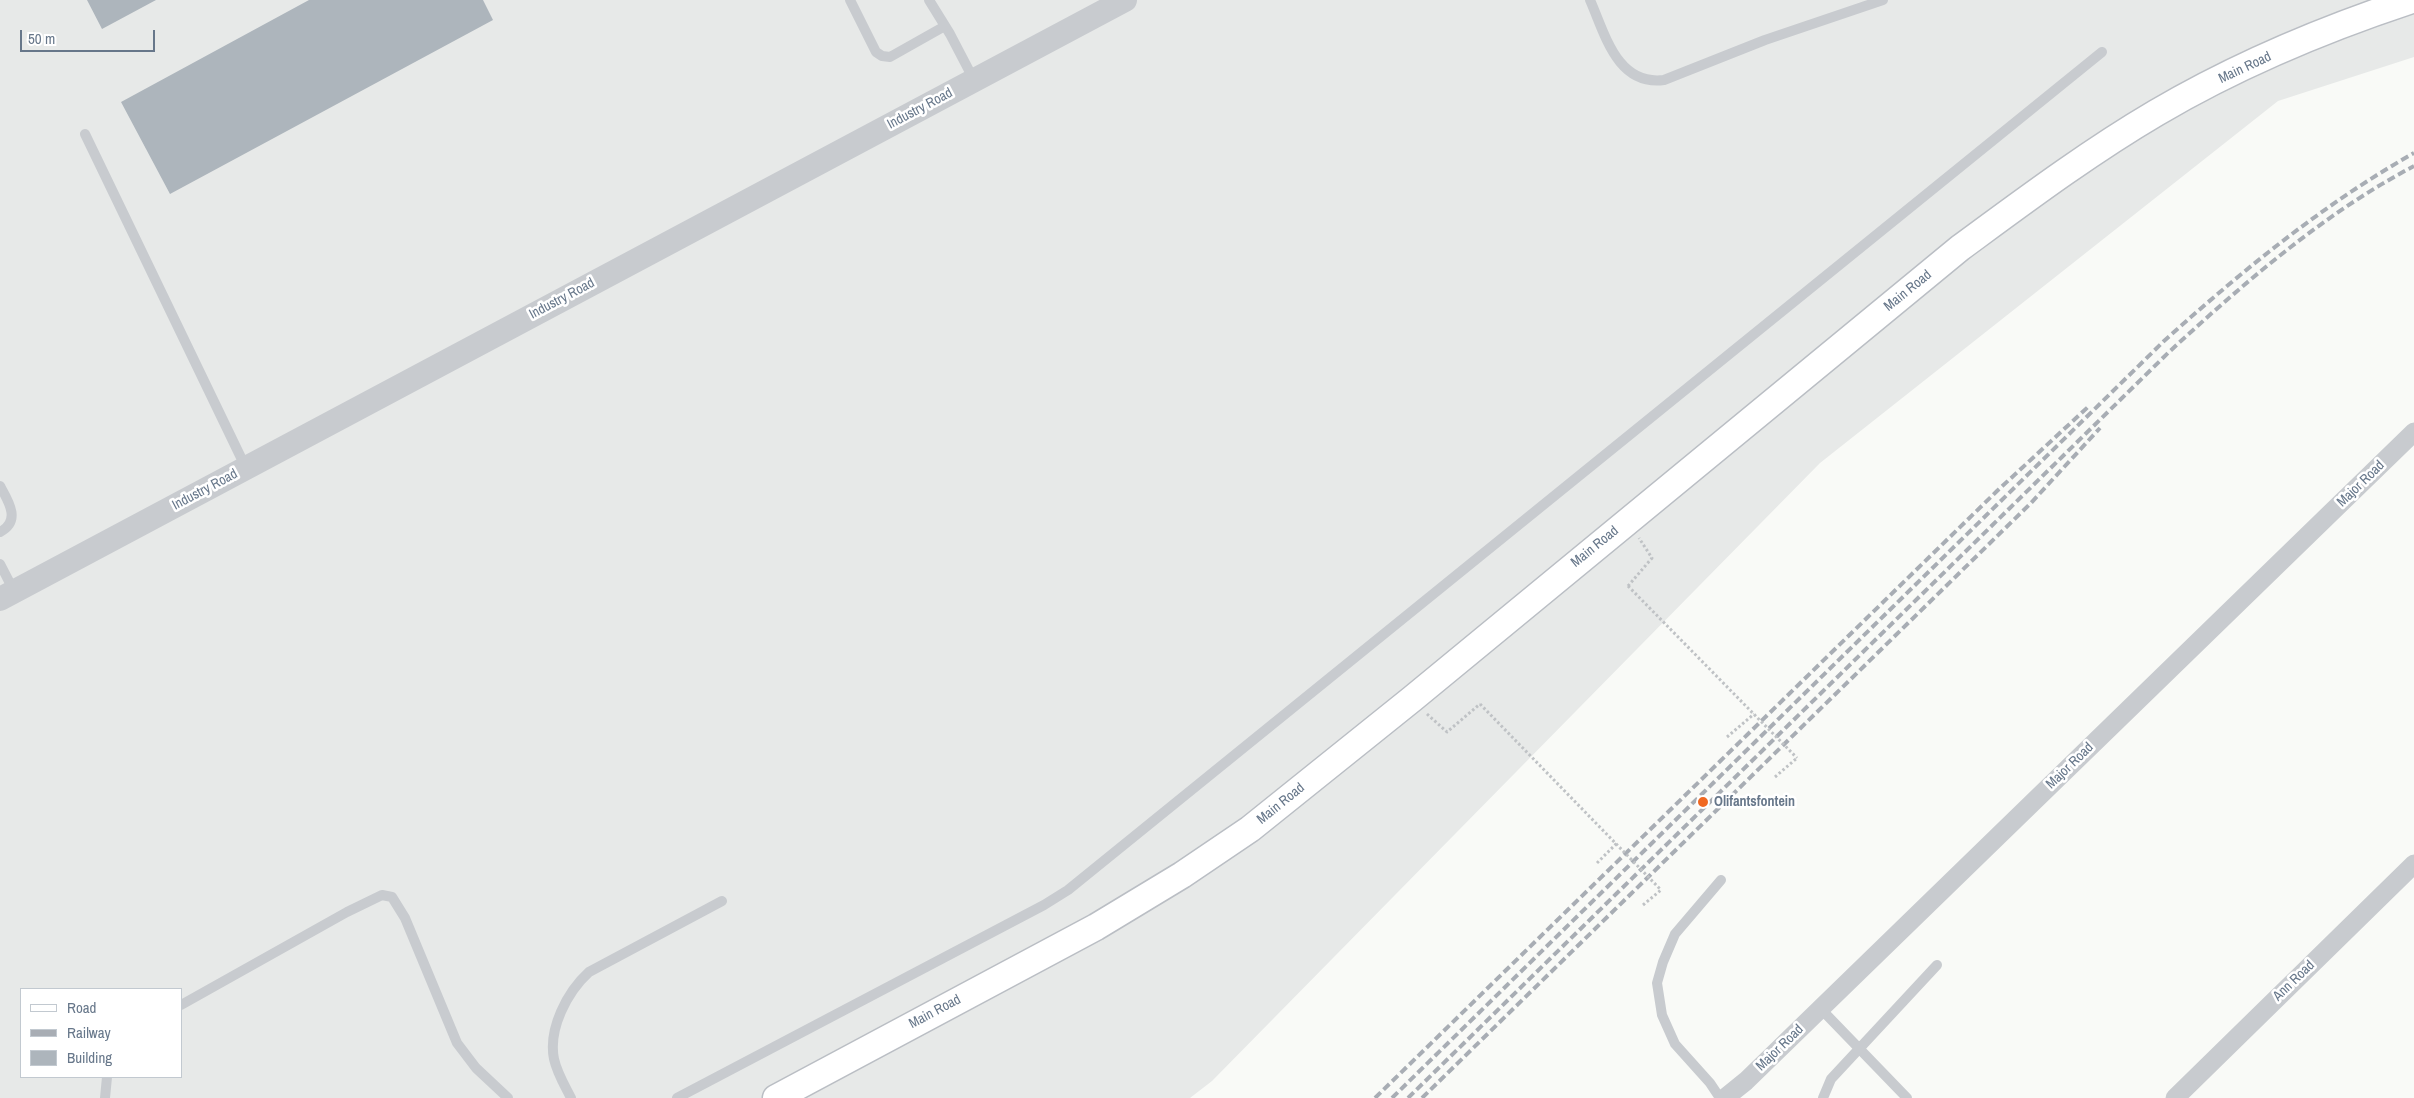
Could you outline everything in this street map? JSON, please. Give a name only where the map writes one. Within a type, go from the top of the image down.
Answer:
[{"type":"main road","name":"Main Road","points":[[776,1098],[1096,927],[1182,875],[1250,829],[1412,700],[1953,254],[2044,187],[2140,123],[2212,83],[2316,35],[2412,0]]},
{"type":"street","name":"Industry Road","points":[[7,595],[1124,0]]},
{"type":"street","name":"Major Road","points":[[1725,1098],[1746,1081],[2414,432]]},
{"type":"street","name":"Ann Road","points":[[2175,1098],[2414,864]]},
{"type":"lane","points":[[850,0],[876,52],[882,56],[890,57],[945,26]]},
{"type":"lane","points":[[929,0],[974,80]]},
{"type":"lane","points":[[1590,0],[1611,50],[1625,70],[1651,82],[1664,80],[1765,40],[1883,0]]},
{"type":"lane","points":[[677,1098],[1044,905],[1068,890],[2102,52]]},
{"type":"lane","points":[[85,134],[246,468]]},
{"type":"lane","points":[[0,486],[10,504],[12,520],[8,528],[0,532]]},
{"type":"lane","points":[[0,564],[7,595]]},
{"type":"lane","points":[[1720,1098],[1710,1083],[1675,1044],[1662,1015],[1657,983],[1663,962],[1675,934],[1721,880]]},
{"type":"lane","points":[[182,1004],[347,912],[382,895],[392,897],[404,918],[457,1043],[476,1068],[508,1098]]},
{"type":"lane","points":[[571,1098],[556,1069],[553,1047],[563,1010],[580,980],[589,972],[722,901]]},
{"type":"lane","points":[[1823,1098],[1831,1079],[1937,965]]},
{"type":"lane","points":[[1820,1008],[1908,1098]]},
{"type":"lane","points":[[105,1098],[107,1078]]},
{"type":"path","points":[[1652,558],[1628,586],[1797,758],[1775,777]]},
{"type":"path","points":[[1412,700],[1447,732],[1480,704],[1618,843],[1661,890],[1643,904]]},
{"type":"path","points":[[1727,737],[1754,714]]},
{"type":"path","points":[[1597,863],[1618,843]]},
{"type":"shaded area","points":[[0,0],[2414,0],[2414,57],[2278,101],[1820,463],[1212,1081],[1190,1098],[0,1098]]},
{"type":"building","points":[[87,0],[156,0],[102,29]]},
{"type":"building","points":[[309,0],[483,0],[493,20],[170,194],[121,102]]},
{"type":"railway","points":[[1392,1098],[2164,341],[2223,289],[2284,240],[2347,194],[2414,153]]},
{"type":"railway","points":[[1408,1098],[2169,352],[2255,275],[2316,228],[2380,185],[2414,166]]},
{"type":"railway","points":[[1375,1098],[1997,491],[2088,407]]},
{"type":"railway","points":[[1422,1098],[2031,503],[2100,428]]},
{"type":"place","name":"Olifantsfontein","points":[[1703,802]]}]
